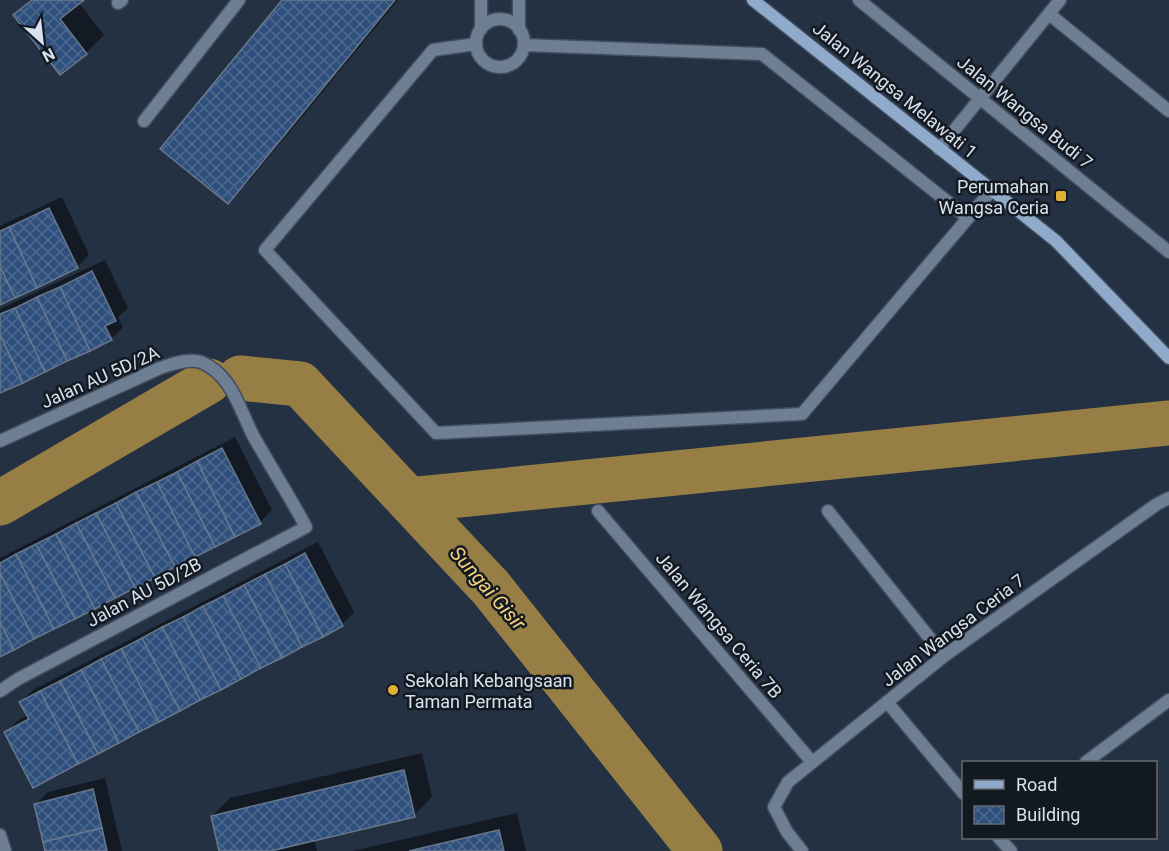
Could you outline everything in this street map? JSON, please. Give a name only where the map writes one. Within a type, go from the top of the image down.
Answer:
[{"type":"street","points":[[144,120],[239,0]]},
{"type":"street","points":[[481,0],[481,29],[476,44],[482,59],[495,67],[511,64],[522,52],[524,45],[519,30],[519,0]]},
{"type":"street","name":"Jalan Wangsa Melawati 1","points":[[753,0],[1056,241],[1169,358]]},
{"type":"street","name":"Jalan Wangsa Budi 7","points":[[858,0],[1169,252]]},
{"type":"street","points":[[939,149],[1060,0]]},
{"type":"street","points":[[1049,14],[1169,111]]},
{"type":"street","points":[[481,29],[486,24],[500,20],[514,24],[519,30]]},
{"type":"street","points":[[476,44],[433,50],[265,250],[436,433],[802,414],[992,190]]},
{"type":"street","points":[[524,45],[762,54],[968,218]]},
{"type":"street","name":"Jalan AU 5D/2A","points":[[0,441],[160,368],[183,361],[200,362],[218,373],[233,392],[255,438],[306,527]]},
{"type":"street","name":"Jalan Wangsa Ceria 7","points":[[802,851],[787,832],[774,807],[788,782],[944,656],[1157,504],[1169,498]]},
{"type":"street","name":"Jalan Wangsa Ceria 7B","points":[[598,511],[812,762]]},
{"type":"street","points":[[828,511],[944,656]]},
{"type":"street","name":"Jalan AU 5D/2B","points":[[0,691],[306,527]]},
{"type":"street","points":[[1087,761],[1169,700]]},
{"type":"street","points":[[887,702],[962,793]]},
{"type":"street","points":[[0,835],[5,851]]},
{"type":"street","points":[[1001,839],[1011,851]]},
{"type":"building","points":[[32,0],[84,0],[60,19],[87,54],[60,75],[13,15]]},
{"type":"building","points":[[282,0],[395,0],[228,204],[160,149]]},
{"type":"building","points":[[49,208],[78,268],[37,288],[9,227]]},
{"type":"building","points":[[9,227],[37,288],[15,298],[0,267],[0,231]]},
{"type":"building","points":[[0,267],[15,298],[0,305]]},
{"type":"building","points":[[92,271],[116,321],[105,326],[112,340],[90,351],[60,287]]},
{"type":"building","points":[[60,287],[90,351],[67,361],[37,297]]},
{"type":"building","points":[[37,297],[67,361],[45,372],[15,308]]},
{"type":"building","points":[[15,308],[45,372],[23,383],[0,335],[0,314]]},
{"type":"building","points":[[0,335],[23,383],[0,393]]},
{"type":"building","points":[[222,448],[261,524],[235,537],[197,461]]},
{"type":"building","points":[[197,461],[235,537],[215,547],[177,472]]},
{"type":"building","points":[[177,472],[215,547],[195,557],[157,482]]},
{"type":"building","points":[[157,482],[195,557],[175,567],[136,492]]},
{"type":"building","points":[[136,492],[175,567],[155,578],[116,503]]},
{"type":"building","points":[[116,503],[155,578],[135,588],[96,513]]},
{"type":"building","points":[[96,513],[135,588],[115,598],[76,523]]},
{"type":"building","points":[[76,523],[115,598],[95,609],[56,534]]},
{"type":"building","points":[[56,534],[95,609],[75,619],[36,544]]},
{"type":"building","points":[[36,544],[75,619],[54,629],[16,554]]},
{"type":"building","points":[[305,553],[343,626],[323,637],[285,564]]},
{"type":"building","points":[[16,554],[54,629],[34,639],[0,573],[0,563]]},
{"type":"building","points":[[285,564],[323,637],[302,647],[265,574]]},
{"type":"building","points":[[0,573],[34,639],[14,650],[0,622]]},
{"type":"building","points":[[265,574],[302,647],[282,658],[244,585]]},
{"type":"building","points":[[244,585],[282,658],[261,668],[223,596]]},
{"type":"building","points":[[223,596],[261,668],[241,679],[203,606]]},
{"type":"building","points":[[203,606],[241,679],[221,690],[183,617]]},
{"type":"building","points":[[183,617],[221,690],[200,700],[162,627]]},
{"type":"building","points":[[0,622],[14,650],[0,657]]},
{"type":"building","points":[[162,627],[200,700],[180,711],[142,638]]},
{"type":"building","points":[[142,638],[180,711],[159,722],[121,649]]},
{"type":"building","points":[[121,649],[159,722],[139,732],[101,659]]},
{"type":"building","points":[[101,659],[139,732],[119,743],[81,670]]},
{"type":"building","points":[[81,670],[119,743],[98,754],[60,681]]},
{"type":"building","points":[[60,681],[98,754],[78,764],[40,691]]},
{"type":"building","points":[[40,691],[78,764],[33,788],[4,732],[29,719],[19,702]]},
{"type":"building","points":[[404,770],[415,817],[271,851],[219,851],[211,816]]},
{"type":"building","points":[[93,789],[102,828],[43,842],[34,804]]},
{"type":"building","points":[[102,828],[107,851],[45,851],[43,842]]},
{"type":"building","points":[[499,830],[504,851],[409,851]]},
{"type":"waterway","name":"Sungai Gisir","points":[[240,378],[300,384],[491,588],[700,851]]},
{"type":"waterway","name":"Sungai Gisir","points":[[0,503],[209,381]]},
{"type":"waterway","points":[[409,500],[1169,423]]},
{"type":"place","name":"Perumahan Wangsa Ceria","points":[[1061,196]]},
{"type":"place","name":"Sekolah Kebangsaan Taman Permata","points":[[393,690]]}]
